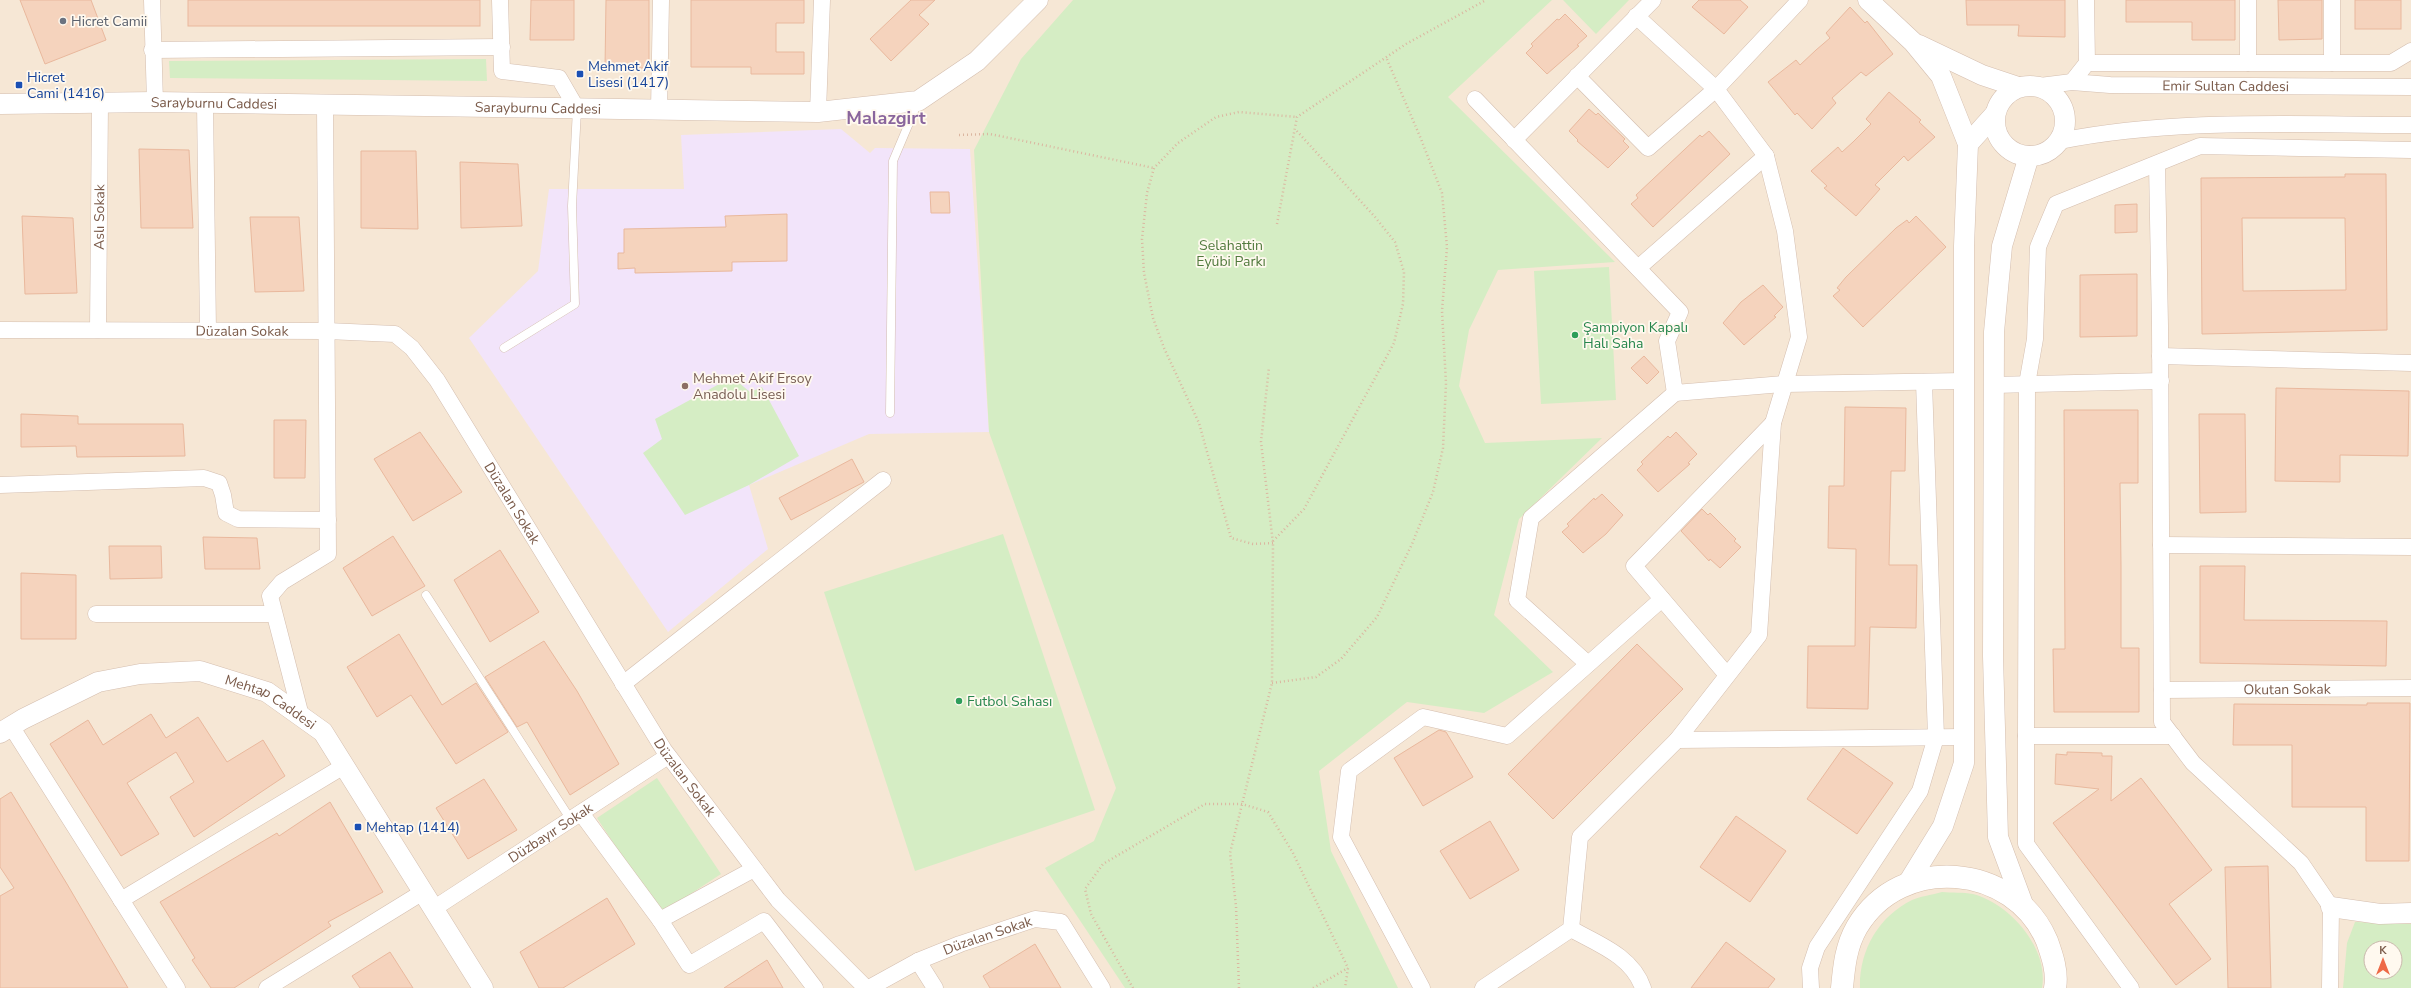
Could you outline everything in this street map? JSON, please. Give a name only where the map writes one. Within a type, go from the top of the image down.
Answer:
[{"type":"main road","points":[[1842,988],[1845,957],[1858,926],[1879,901],[1908,884],[1938,876],[1970,878],[1999,888],[2024,907],[2042,929],[2052,955],[2057,986]]},
{"type":"street","points":[[152,0],[152,50],[155,102]]},
{"type":"street","points":[[500,0],[502,71],[559,78],[577,109]]},
{"type":"street","points":[[659,110],[661,0]]},
{"type":"street","points":[[818,112],[822,0]]},
{"type":"street","name":"Sarayburnu Caddesi","points":[[0,104],[155,102],[818,112],[918,101],[977,61],[1038,0]]},
{"type":"street","points":[[1514,140],[1653,0]]},
{"type":"street","points":[[1577,76],[1648,148],[1716,90],[1800,0]]},
{"type":"street","points":[[1868,0],[1913,42],[1941,76],[1968,144],[1964,246],[1964,763],[1943,826],[1908,884]]},
{"type":"street","points":[[2072,82],[2088,63],[2086,0]]},
{"type":"street","points":[[2248,0],[2248,63]]},
{"type":"street","points":[[2332,0],[2332,63]]},
{"type":"street","points":[[1571,928],[1580,837],[1677,740],[1759,635],[1772,422],[1799,337],[1785,231],[1766,156],[1716,90],[1636,16]]},
{"type":"street","points":[[1913,42],[1982,75],[2018,87]]},
{"type":"street","points":[[152,50],[502,47]]},
{"type":"street","points":[[2088,63],[2390,63],[2411,51]]},
{"type":"street","name":"Emir Sultan Caddesi","points":[[2040,86],[2072,82],[2110,85],[2411,87]]},
{"type":"street","points":[[1968,144],[1995,114],[2004,98],[2018,87],[2029,85],[2040,86],[2050,91],[2064,108],[2066,120],[2065,130],[2060,140],[2047,152],[2029,156],[2018,154],[2007,148],[1999,138],[1995,126],[1995,114]]},
{"type":"street","points":[[1475,99],[1680,312],[1667,340],[1675,393]]},
{"type":"street","name":"Aslı Sokak","points":[[98,330],[100,103]]},
{"type":"street","points":[[205,103],[208,331]]},
{"type":"street","points":[[301,716],[270,596],[282,582],[328,554],[325,105]]},
{"type":"street","points":[[2060,140],[2142,129],[2208,125],[2411,125]]},
{"type":"street","points":[[2131,988],[2026,844],[2027,384],[2035,339],[2038,247],[2056,204],[2200,146],[2411,150]]},
{"type":"street","points":[[1638,268],[1766,156]]},
{"type":"street","points":[[2024,907],[1998,837],[1993,656],[1994,332],[2002,246],[2029,156]]},
{"type":"street","points":[[2157,164],[2161,381],[2162,722],[2193,763],[2301,863],[2331,907],[2330,988]]},
{"type":"street","name":"Düzalan Sokak","points":[[0,330],[327,331],[395,334],[412,348],[437,380],[668,756],[778,900],[866,988]]},
{"type":"street","points":[[2160,356],[2411,363]]},
{"type":"street","points":[[1588,664],[1517,600],[1531,518],[1675,393],[1784,384],[1964,381]]},
{"type":"street","points":[[1994,385],[2161,381]]},
{"type":"street","points":[[1811,988],[1810,968],[1817,946],[1920,791],[1936,737],[1924,382]]},
{"type":"street","points":[[1727,675],[1634,566],[1772,422]]},
{"type":"street","points":[[0,485],[204,478],[219,484],[226,513],[238,519],[328,520]]},
{"type":"street","points":[[623,684],[883,480]]},
{"type":"street","points":[[2161,545],[2411,547]]},
{"type":"street","points":[[1422,988],[1341,837],[1349,771],[1423,717],[1507,736],[1662,599]]},
{"type":"street","points":[[96,614],[274,614]]},
{"type":"street","name":"Mehtap Caddesi","points":[[5,729],[98,682],[140,674],[200,672],[267,692],[323,732],[483,988]]},
{"type":"street","name":"Okutan Sokak","points":[[2162,690],[2411,688]]},
{"type":"street","points":[[5,729],[121,900],[177,988]]},
{"type":"street","points":[[2026,736],[2173,736]]},
{"type":"street","points":[[1677,740],[1964,737]]},
{"type":"street","name":"Düzbayır Sokak","points":[[433,909],[668,756]]},
{"type":"street","points":[[121,900],[344,766]]},
{"type":"street","points":[[576,816],[660,920],[689,966],[764,921],[815,988]]},
{"type":"street","points":[[660,920],[754,869]]},
{"type":"street","points":[[267,988],[423,892]]},
{"type":"street","points":[[2331,907],[2380,914],[2411,913]]},
{"type":"street","name":"Düzalan Sokak","points":[[869,988],[918,961],[1035,919],[1061,922],[1102,988]]},
{"type":"street","points":[[1483,988],[1571,928]]},
{"type":"street","points":[[1571,928],[1625,959],[1639,977],[1643,988]]},
{"type":"street","points":[[918,961],[934,988]]},
{"type":"lane","points":[[890,413],[893,161],[918,101]]},
{"type":"lane","points":[[504,348],[575,304],[572,206],[577,109]]},
{"type":"lane","points":[[426,595],[576,816]]},
{"type":"path","points":[[1295,129],[1375,217],[1395,242],[1404,272],[1403,304],[1394,343],[1304,509],[1273,542],[1253,544],[1231,538],[1199,423],[1164,348],[1153,318],[1144,273],[1142,239],[1147,193],[1154,168],[1178,143],[1216,117],[1239,112],[1297,117],[1406,44],[1486,0]]},
{"type":"path","points":[[1272,683],[1316,677],[1341,660],[1377,617],[1412,544],[1433,492],[1443,448],[1446,383],[1442,311],[1447,247],[1442,193],[1422,139],[1386,57]]},
{"type":"path","points":[[1277,224],[1297,117]]},
{"type":"path","points":[[959,135],[990,134],[1154,168]]},
{"type":"path","points":[[1239,988],[1236,906],[1230,852],[1272,683],[1273,542],[1261,442],[1268,367]]},
{"type":"path","points":[[1133,988],[1091,914],[1085,890],[1103,864],[1205,804],[1242,804],[1268,812],[1292,853],[1348,968],[1344,988]]},
{"type":"path","points":[[1313,988],[1348,968]]},
{"type":"shaded area","points":[[0,0],[2411,0],[2411,988],[0,988]]},
{"type":"shaded area","name":"Mehmet Akif Ersoy Anadolu Lisesi","points":[[841,129],[870,153],[875,148],[970,149],[989,432],[869,434],[749,485],[768,549],[668,632],[469,338],[538,271],[549,189],[684,189],[681,135]]},
{"type":"green space","name":"Selahattin Eyübi Parkı","points":[[1073,0],[1552,0],[1448,97],[1615,262],[1498,270],[1469,330],[1459,386],[1485,443],[1602,438],[1519,519],[1494,615],[1553,672],[1484,713],[1407,702],[1319,771],[1331,851],[1398,988],[1125,988],[1045,868],[1094,841],[1116,788],[989,432],[974,150],[1021,59]]},
{"type":"green space","points":[[1563,0],[1629,0],[1596,34]]},
{"type":"green space","points":[[486,59],[487,81],[170,78],[169,61]]},
{"type":"green space","name":"Şampiyon Kapalı Halı Saha","points":[[1609,267],[1616,400],[1541,404],[1534,271]]},
{"type":"green space","points":[[732,377],[750,392],[762,387],[799,456],[749,485],[685,515],[643,453],[662,439],[655,419]]},
{"type":"green space","name":"Futbol Sahası","points":[[1003,534],[1095,810],[915,871],[824,592]]},
{"type":"green space","points":[[657,778],[721,874],[660,914],[597,818]]},
{"type":"green space","points":[[1942,892],[1973,894],[1987,899],[2000,907],[2013,918],[2033,943],[2043,973],[2042,988],[1860,988],[1863,961],[1867,948],[1880,926],[1900,907],[1912,900]]},
{"type":"green space","points":[[2355,922],[2411,924],[2411,988],[2343,988],[2347,943]]},
{"type":"building","name":"Hicret Camii","points":[[20,0],[91,0],[106,40],[45,64]]},
{"type":"building","points":[[188,0],[480,0],[480,26],[188,26]]},
{"type":"building","points":[[531,0],[574,0],[574,40],[530,40]]},
{"type":"building","points":[[606,0],[649,0],[649,68],[605,68]]},
{"type":"building","points":[[691,0],[804,0],[804,23],[776,23],[776,52],[804,52],[804,74],[751,74],[751,67],[691,67]]},
{"type":"building","points":[[911,0],[935,0],[919,15],[929,24],[891,61],[870,39]]},
{"type":"building","points":[[1699,0],[1740,0],[1748,7],[1724,34],[1692,7]]},
{"type":"building","points":[[1966,0],[2065,0],[2065,37],[2018,36],[2019,25],[1967,25]]},
{"type":"building","points":[[2126,0],[2235,0],[2235,40],[2192,40],[2192,22],[2126,22]]},
{"type":"building","points":[[2278,0],[2322,0],[2322,39],[2279,40]]},
{"type":"building","points":[[2355,0],[2401,0],[2401,29],[2355,29]]},
{"type":"building","points":[[1850,7],[1865,23],[1867,21],[1893,54],[1866,76],[1861,72],[1832,98],[1836,103],[1812,129],[1797,113],[1795,115],[1768,82],[1796,60],[1800,65],[1830,38],[1826,33]]},
{"type":"building","points":[[1565,14],[1587,36],[1577,45],[1579,46],[1547,74],[1526,53],[1533,46],[1531,44],[1557,19],[1559,20]]},
{"type":"building","points":[[1889,92],[1921,120],[1919,122],[1935,137],[1908,161],[1904,156],[1875,185],[1880,189],[1856,216],[1824,188],[1827,186],[1811,171],[1838,147],[1842,152],[1871,124],[1866,119]]},
{"type":"building","points":[[1589,109],[1596,115],[1598,113],[1625,139],[1623,141],[1629,147],[1608,168],[1577,141],[1578,140],[1569,131]]},
{"type":"building","points":[[1709,131],[1730,154],[1653,227],[1631,204],[1638,198],[1636,195],[1700,135],[1702,137]]},
{"type":"building","points":[[139,149],[189,150],[193,228],[141,228]]},
{"type":"building","points":[[361,151],[416,151],[418,229],[361,228]]},
{"type":"building","points":[[460,162],[518,164],[522,226],[461,228]]},
{"type":"building","points":[[2345,174],[2386,174],[2387,330],[2202,334],[2201,178],[2345,177]],"holes":[[[2242,218],[2345,218],[2346,290],[2243,291]]]},
{"type":"building","points":[[930,192],[949,192],[950,213],[931,213]]},
{"type":"building","points":[[2137,204],[2137,232],[2115,233],[2115,205]]},
{"type":"building","points":[[787,214],[787,261],[732,262],[732,271],[635,273],[635,268],[618,269],[618,253],[624,253],[624,229],[726,227],[725,216]]},
{"type":"building","points":[[22,216],[73,218],[77,293],[25,294]]},
{"type":"building","points":[[1916,216],[1946,247],[1863,327],[1833,296],[1840,290],[1837,288],[1846,277],[1896,228],[1907,220],[1909,223]]},
{"type":"building","points":[[250,217],[299,217],[304,291],[255,292]]},
{"type":"building","points":[[2137,274],[2137,336],[2080,337],[2080,275]]},
{"type":"building","points":[[1763,285],[1783,307],[1774,316],[1776,317],[1744,345],[1723,323],[1741,302]]},
{"type":"building","points":[[1644,356],[1659,372],[1647,384],[1631,368]]},
{"type":"building","points":[[2276,388],[2409,391],[2408,456],[2340,455],[2340,482],[2275,481]]},
{"type":"building","points":[[1845,407],[1906,408],[1905,471],[1891,471],[1889,565],[1917,565],[1916,628],[1870,627],[1868,709],[1807,708],[1808,646],[1855,646],[1856,549],[1828,548],[1829,486],[1844,486]]},
{"type":"building","points":[[2064,410],[2138,410],[2138,483],[2120,483],[2121,648],[2139,648],[2139,712],[2054,712],[2053,649],[2065,649]]},
{"type":"building","points":[[21,414],[78,416],[78,424],[183,424],[185,456],[77,457],[76,446],[21,447]]},
{"type":"building","points":[[2199,414],[2245,414],[2246,512],[2200,513]]},
{"type":"building","points":[[274,420],[306,420],[305,478],[274,478]]},
{"type":"building","points":[[420,432],[462,492],[413,521],[374,459]]},
{"type":"building","points":[[1676,432],[1697,454],[1688,463],[1690,464],[1658,492],[1637,470],[1643,464],[1641,462],[1668,436],[1670,438]]},
{"type":"building","points":[[852,459],[864,482],[791,520],[779,498]]},
{"type":"building","points":[[1602,494],[1623,515],[1606,534],[1583,553],[1562,532],[1569,526],[1567,524],[1594,498],[1595,500]]},
{"type":"building","points":[[1702,509],[1708,515],[1710,513],[1736,539],[1734,541],[1741,547],[1720,568],[1710,559],[1709,561],[1681,531]]},
{"type":"building","points":[[393,536],[425,586],[372,616],[343,568]]},
{"type":"building","points":[[203,537],[257,538],[260,569],[205,569]]},
{"type":"building","points":[[109,546],[161,546],[162,578],[110,579]]},
{"type":"building","points":[[500,550],[539,612],[490,642],[454,580]]},
{"type":"building","points":[[2200,566],[2245,566],[2244,620],[2387,621],[2386,666],[2200,663]]},
{"type":"building","points":[[21,573],[76,575],[76,639],[21,639]]},
{"type":"building","points":[[399,634],[442,705],[476,683],[508,732],[456,764],[411,695],[377,717],[347,667]]},
{"type":"building","points":[[544,641],[577,691],[619,764],[570,795],[527,722],[517,727],[485,677]]},
{"type":"building","points":[[1637,644],[1683,689],[1553,819],[1508,774]]},
{"type":"building","points":[[2367,703],[2410,703],[2409,861],[2366,861],[2366,807],[2292,807],[2292,745],[2233,745],[2234,704],[2367,705]]},
{"type":"building","points":[[151,714],[166,738],[198,717],[227,762],[263,740],[285,776],[194,837],[170,797],[194,782],[176,752],[127,783],[159,834],[121,856],[50,744],[88,720],[103,745]]},
{"type":"building","points":[[1439,730],[1446,732],[1473,777],[1423,806],[1394,758]]},
{"type":"building","points":[[1843,748],[1893,783],[1857,834],[1807,799]]},
{"type":"building","points":[[2067,752],[2102,753],[2102,756],[2112,756],[2111,801],[2141,778],[2212,870],[2169,904],[2211,959],[2176,985],[2053,823],[2099,789],[2055,784],[2056,754],[2067,755]]},
{"type":"building","points":[[484,779],[517,830],[468,859],[436,808]]},
{"type":"building","points":[[11,792],[128,988],[0,988],[0,896],[14,888],[0,867],[0,799]]},
{"type":"building","points":[[330,802],[383,892],[328,922],[331,926],[234,988],[211,988],[192,960],[195,958],[160,902],[277,833],[279,836]]},
{"type":"building","points":[[1736,816],[1786,851],[1750,902],[1700,867]]},
{"type":"building","points":[[1490,821],[1519,870],[1470,899],[1440,851]]},
{"type":"building","points":[[2268,866],[2271,988],[2228,988],[2225,867]]},
{"type":"building","points":[[607,898],[635,944],[563,988],[539,988],[520,952]]},
{"type":"building","points":[[1726,942],[1775,979],[1768,988],[1691,988]]},
{"type":"building","points":[[1035,944],[1061,988],[990,988],[983,976]]},
{"type":"building","points":[[390,952],[413,988],[360,988],[352,976]]},
{"type":"building","points":[[767,960],[783,988],[724,988]]},
{"type":"place","name":"Hicret Camii","points":[[63,21]]},
{"type":"place","name":"Mehmet Akif Lisesi (1417)","points":[[580,74]]},
{"type":"place","name":"Hicret Cami (1416)","points":[[19,85]]},
{"type":"place","name":"Şampiyon Kapalı Halı Saha","points":[[1575,335]]},
{"type":"place","name":"Mehmet Akif Ersoy Anadolu Lisesi","points":[[685,386]]},
{"type":"place","name":"Futbol Sahası","points":[[959,701]]},
{"type":"place","name":"Mehtap (1414)","points":[[358,827]]},
{"type":"district","name":"Malazgirt","points":[[886,118]]}]
